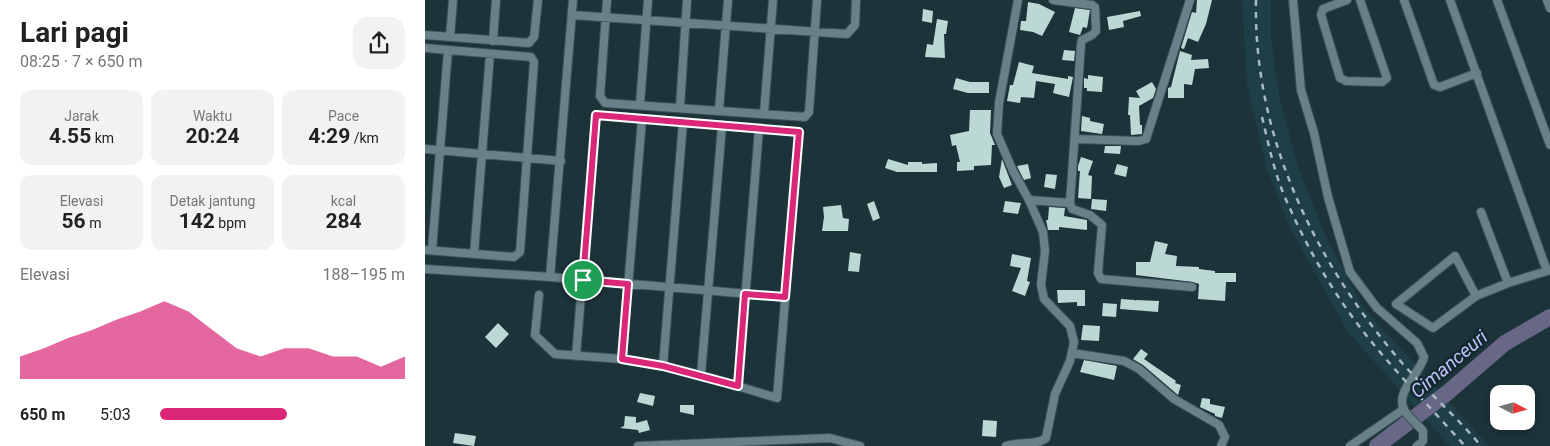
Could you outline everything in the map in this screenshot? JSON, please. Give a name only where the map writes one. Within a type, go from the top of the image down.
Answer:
[{"type":"street","points":[[450,37],[453,0]]},
{"type":"street","points":[[493,41],[496,0]]},
{"type":"street","points":[[425,35],[529,43],[534,37],[538,0]]},
{"type":"street","points":[[551,277],[573,0]]},
{"type":"street","points":[[607,0],[601,99],[605,103],[641,104],[805,117],[809,112],[817,0]]},
{"type":"street","points":[[641,104],[648,0]]},
{"type":"street","points":[[680,107],[687,0]]},
{"type":"street","points":[[719,110],[728,0]]},
{"type":"street","points":[[763,113],[773,0]]},
{"type":"street","points":[[572,15],[847,34],[855,25],[857,0]]},
{"type":"street","points":[[1006,446],[1016,443],[1043,444],[1048,435],[1057,390],[1072,353],[1074,342],[1071,326],[1044,299],[1042,293],[1045,243],[1043,232],[997,134],[999,103],[1018,0]]},
{"type":"street","points":[[1053,0],[1092,5],[1096,10],[1096,31],[1093,36],[1082,40],[1081,44],[1076,139],[1070,202],[1072,209],[1090,215],[1102,224],[1098,273],[1101,279],[1192,287]]},
{"type":"street","points":[[1076,139],[1139,141],[1147,139],[1190,0]]},
{"type":"street","points":[[1293,0],[1301,90],[1314,133],[1328,197],[1351,272],[1377,308],[1417,343],[1424,357],[1422,367],[1404,390],[1403,400],[1404,410],[1423,431],[1423,440],[1417,446]]},
{"type":"street","points":[[1347,0],[1323,10],[1321,15],[1341,78],[1346,81],[1382,82],[1387,78],[1360,0]]},
{"type":"street","points":[[1404,0],[1434,85],[1440,87],[1477,73]]},
{"type":"street","points":[[1450,0],[1549,270],[1507,283],[1476,296],[1433,328],[1396,304],[1455,256],[1476,296]]},
{"type":"street","points":[[1497,0],[1550,145]]},
{"type":"street","points":[[1547,0],[1550,8]]},
{"type":"street","points":[[425,48],[448,50],[531,58],[534,62],[520,252],[514,257],[429,250],[440,151],[448,50]]},
{"type":"street","points":[[474,254],[490,54]]},
{"type":"street","points":[[539,295],[535,335],[555,354],[576,356],[622,359],[663,366],[701,375],[777,398],[799,132],[596,115],[576,356]]},
{"type":"street","points":[[622,359],[642,119]]},
{"type":"street","points":[[663,366],[683,122]]},
{"type":"street","points":[[701,375],[722,126]]},
{"type":"street","points":[[738,386],[759,129]]},
{"type":"street","points":[[425,149],[561,161]]},
{"type":"street","points":[[1029,200],[1070,202]]},
{"type":"street","points":[[1481,212],[1507,283]]},
{"type":"street","points":[[425,269],[551,277],[785,297]]},
{"type":"street","points":[[1072,353],[1124,361],[1139,369],[1174,399],[1219,425],[1225,437],[1221,446]]},
{"type":"street","points":[[1350,446],[1404,410]]},
{"type":"street","points":[[638,446],[830,438],[860,446]]},
{"type":"shaded area","points":[[1242,0],[1271,0],[1271,40],[1280,100],[1298,167],[1325,235],[1363,307],[1489,446],[1450,446],[1348,332],[1289,226],[1266,166],[1247,85]]},
{"type":"building","points":[[1197,0],[1212,0],[1206,24],[1198,42],[1188,38],[1184,49],[1181,48],[1192,12],[1196,13]]},
{"type":"building","points":[[1028,2],[1039,4],[1055,12],[1042,36],[1020,30],[1021,21],[1026,21]]},
{"type":"building","points":[[1075,8],[1090,10],[1087,28],[1083,27],[1080,35],[1069,32]]},
{"type":"building","points":[[923,9],[933,11],[932,23],[922,21]]},
{"type":"building","points":[[1140,11],[1141,16],[1123,21],[1124,27],[1109,30],[1107,17]]},
{"type":"building","points":[[937,19],[948,21],[946,34],[944,34],[945,58],[925,57],[927,44],[933,45]]},
{"type":"building","points":[[1064,50],[1075,51],[1074,61],[1062,60]]},
{"type":"building","points":[[1180,51],[1192,55],[1191,60],[1208,59],[1209,68],[1195,69],[1192,85],[1184,84],[1184,98],[1168,98],[1168,88],[1171,87]]},
{"type":"building","points":[[1019,62],[1034,66],[1032,73],[1068,79],[1068,76],[1073,77],[1069,97],[1053,93],[1055,84],[1036,81],[1034,98],[1021,97],[1020,103],[1007,101],[1010,85],[1013,85]]},
{"type":"building","points":[[1088,75],[1103,77],[1102,92],[1087,91],[1087,88],[1084,88],[1084,78],[1088,79]]},
{"type":"building","points":[[956,78],[970,82],[989,82],[989,93],[968,93],[953,89]]},
{"type":"building","points":[[1152,82],[1156,89],[1153,98],[1139,106],[1142,134],[1131,135],[1130,115],[1128,115],[1129,97],[1140,98],[1136,91]]},
{"type":"building","points":[[970,110],[991,110],[990,133],[995,145],[992,145],[991,165],[974,166],[974,170],[957,171],[957,162],[960,162],[956,145],[952,146],[950,135],[969,131]]},
{"type":"building","points":[[1082,116],[1090,118],[1090,121],[1104,124],[1102,134],[1081,131]]},
{"type":"building","points":[[1105,146],[1121,146],[1120,154],[1104,153]]},
{"type":"building","points":[[1081,157],[1093,161],[1088,175],[1092,176],[1091,199],[1078,198],[1080,171],[1078,171],[1078,166]]},
{"type":"building","points":[[888,159],[908,165],[908,162],[922,162],[922,164],[937,163],[937,172],[897,172],[885,168]]},
{"type":"building","points":[[1002,159],[1012,185],[1004,188],[999,177]]},
{"type":"building","points":[[1028,164],[1031,178],[1024,180],[1017,166]]},
{"type":"building","points":[[1117,164],[1128,167],[1126,177],[1114,174]]},
{"type":"building","points":[[1046,174],[1057,175],[1055,189],[1044,187]]},
{"type":"building","points":[[1092,199],[1107,200],[1106,211],[1091,209]]},
{"type":"building","points":[[874,201],[880,218],[873,221],[867,204]]},
{"type":"building","points":[[1005,201],[1021,203],[1018,214],[1003,212]]},
{"type":"building","points":[[841,205],[843,218],[849,219],[848,231],[822,231],[823,207]]},
{"type":"building","points":[[1049,207],[1065,208],[1064,216],[1087,220],[1087,230],[1059,227],[1059,230],[1048,230],[1046,220],[1048,220]]},
{"type":"building","points":[[1155,241],[1168,244],[1165,254],[1177,256],[1176,266],[1199,267],[1199,269],[1215,271],[1215,273],[1236,273],[1236,282],[1226,282],[1225,301],[1198,299],[1199,284],[1193,282],[1136,275],[1136,262],[1150,262]]},
{"type":"building","points":[[850,252],[861,254],[859,272],[848,271]]},
{"type":"building","points":[[1012,254],[1031,258],[1027,281],[1030,282],[1025,296],[1012,291],[1021,268],[1010,266]]},
{"type":"building","points":[[1057,290],[1085,290],[1085,306],[1077,306],[1077,302],[1058,303]]},
{"type":"building","points":[[1121,299],[1159,301],[1158,312],[1120,309]]},
{"type":"building","points":[[1103,303],[1117,304],[1116,317],[1102,316]]},
{"type":"building","points":[[498,323],[509,334],[496,348],[485,337]]},
{"type":"building","points":[[1083,325],[1100,326],[1099,341],[1081,340]]},
{"type":"building","points":[[1141,349],[1148,354],[1144,359],[1176,381],[1175,383],[1181,385],[1178,395],[1143,365],[1133,359]]},
{"type":"building","points":[[1084,360],[1117,366],[1114,380],[1080,372]]},
{"type":"building","points":[[640,393],[655,396],[653,406],[637,402]]},
{"type":"building","points":[[1202,398],[1210,399],[1210,404],[1225,407],[1222,418],[1200,407]]},
{"type":"building","points":[[680,405],[694,405],[694,415],[680,412]]},
{"type":"building","points":[[625,416],[636,417],[636,423],[647,420],[650,430],[639,433],[638,430],[620,428],[624,426]]},
{"type":"building","points":[[983,420],[997,421],[996,437],[982,436]]},
{"type":"building","points":[[455,433],[476,436],[474,446],[453,443]]},
{"type":"waterway","name":"Cimanceuri","points":[[1377,446],[1447,393],[1505,343],[1550,317]]},
{"type":"railway","points":[[1256,0],[1258,51],[1265,100],[1278,148],[1295,195],[1317,240],[1342,284],[1371,325],[1422,385],[1481,446]]},
{"type":"railway","points":[[1262,117],[1283,194],[1304,238],[1333,289],[1355,320],[1402,378],[1465,446]]},
{"type":"route","points":[[596,115],[799,132],[785,297],[745,294],[738,386],[663,366],[622,359],[628,284],[583,280],[596,115]]}]
